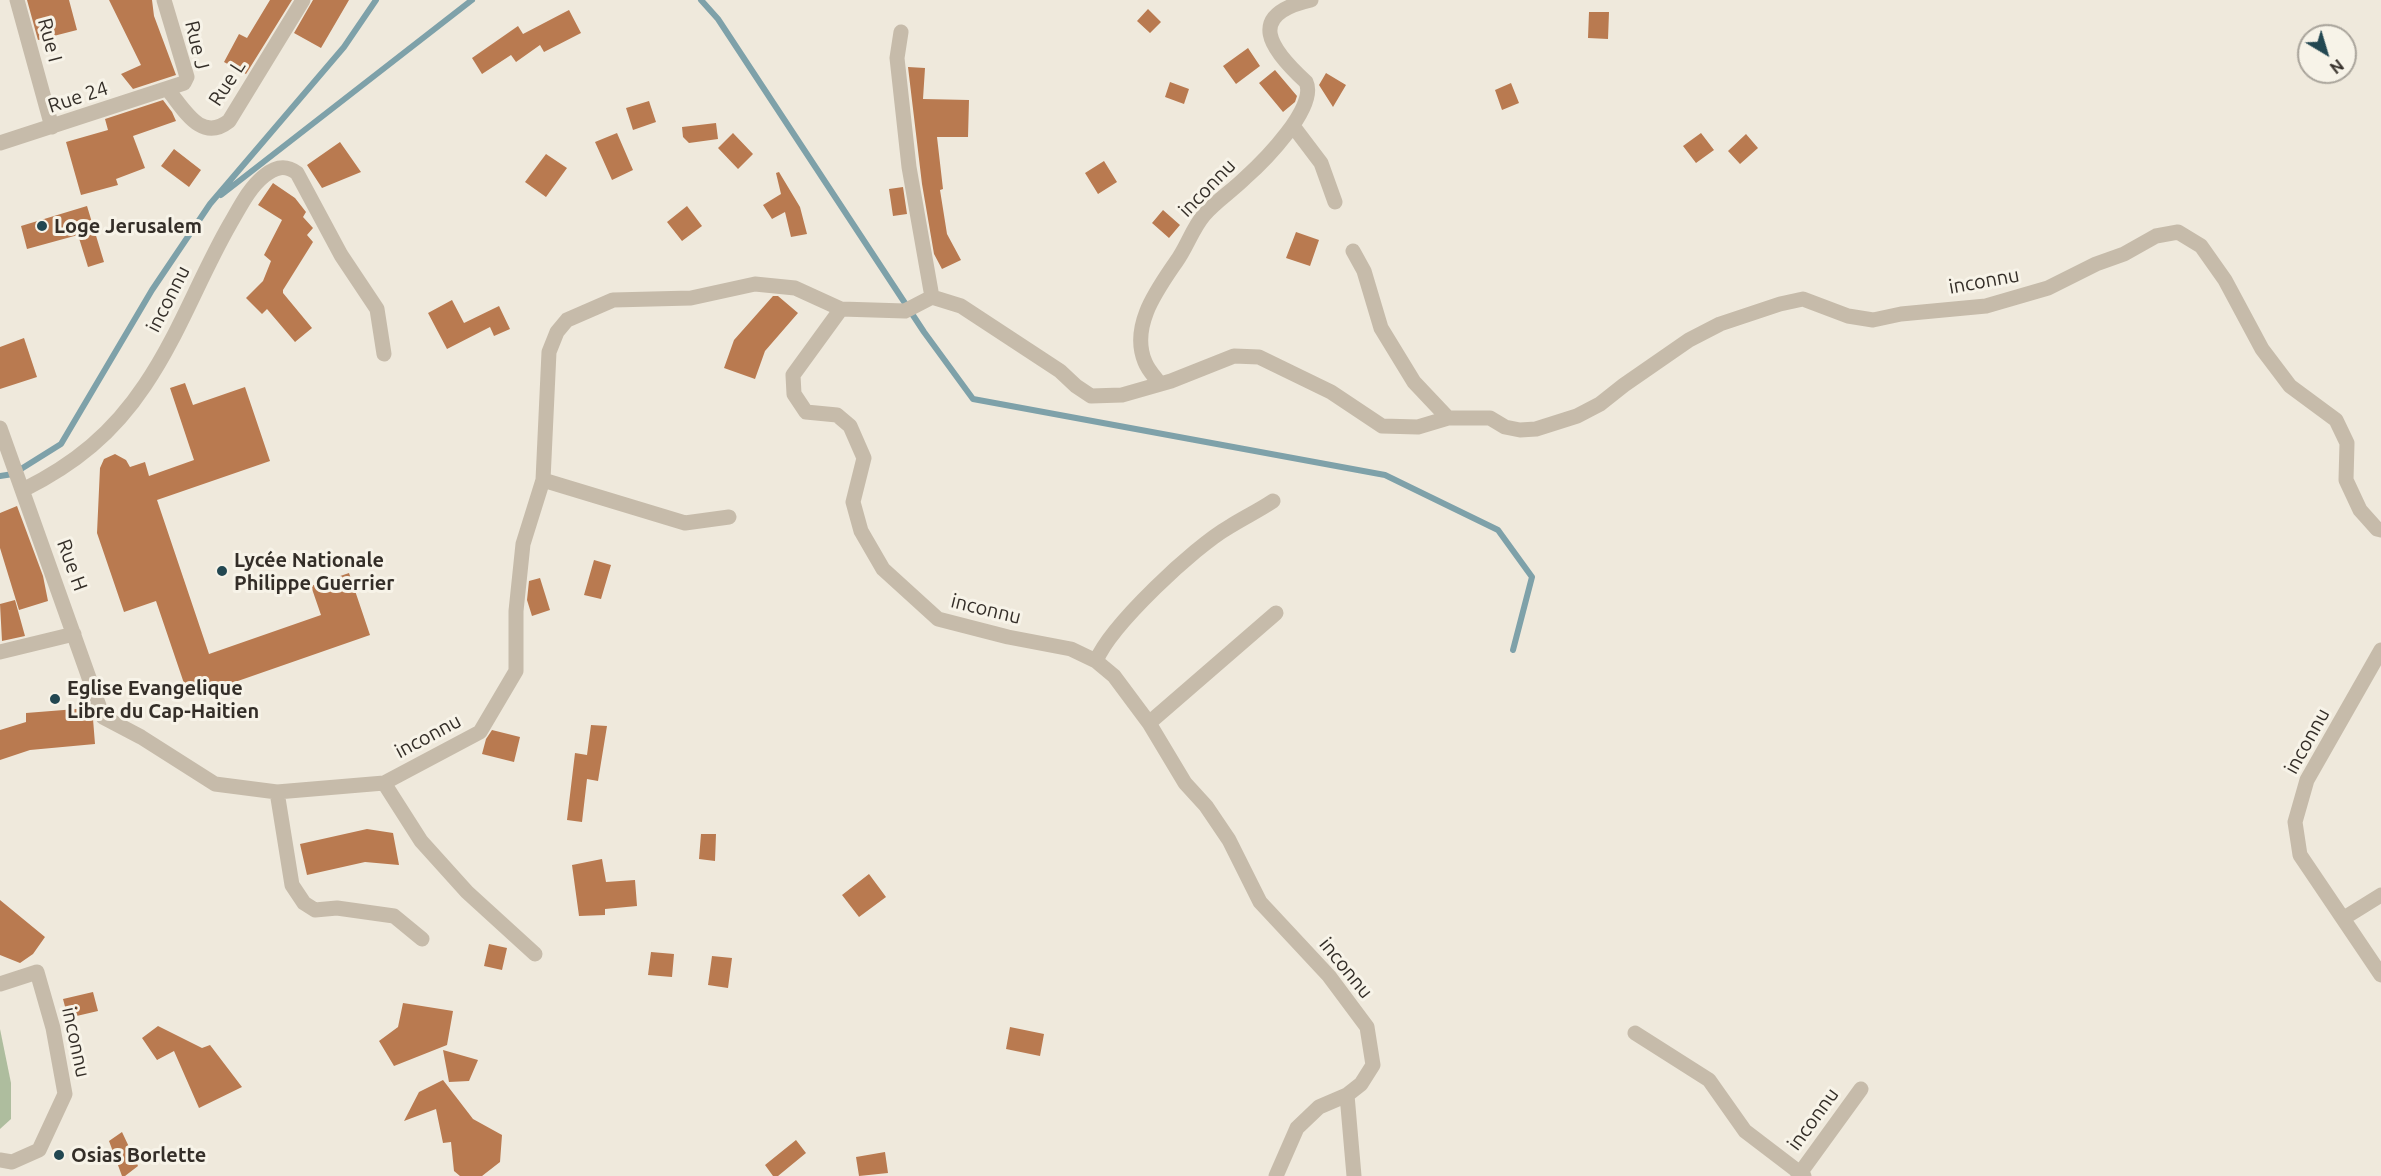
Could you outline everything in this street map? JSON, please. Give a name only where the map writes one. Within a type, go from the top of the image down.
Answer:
[{"type":"street","name":"Rue I","points":[[17,0],[52,127]]},
{"type":"street","name":"Rue J","points":[[164,0],[187,77],[184,83],[168,90]]},
{"type":"street","name":"Rue L","points":[[168,90],[200,127],[208,130],[229,122],[303,0]]},
{"type":"street","name":"inconnu","points":[[1160,384],[1145,363],[1140,343],[1143,324],[1158,286],[1178,260],[1196,225],[1206,213],[1247,177],[1293,126],[1307,100],[1309,88],[1277,52],[1270,40],[1268,29],[1283,9],[1311,0]]},
{"type":"street","points":[[901,32],[897,58],[909,167],[929,298]]},
{"type":"street","name":"Rue 24","points":[[0,143],[168,90]]},
{"type":"street","points":[[1293,126],[1321,164],[1335,202]]},
{"type":"street","name":"inconnu","points":[[23,490],[57,473],[96,444],[127,409],[146,384],[165,351],[245,198],[263,177],[282,166],[291,168],[297,173],[341,255],[377,309],[384,354]]},
{"type":"street","name":"inconnu","points":[[103,717],[141,736],[215,784],[277,792],[384,783],[480,732],[516,671],[516,611],[523,544],[543,480],[549,352],[557,332],[567,320],[613,300],[691,298],[755,284],[795,288],[841,309],[905,311],[929,298],[961,306],[1060,371],[1091,396],[1122,395],[1160,384],[1234,356],[1258,357],[1331,392],[1382,426],[1418,427],[1448,418],[1490,418],[1505,427],[1520,430],[1536,429],[1577,416],[1600,405],[1624,385],[1689,340],[1720,324],[1780,304],[1803,299],[1848,315],[1873,320],[1902,314],[1986,306],[2048,288],[2096,264],[2124,254],[2156,236],[2178,232],[2201,246],[2225,280],[2262,349],[2290,386],[2336,420],[2347,442],[2346,480],[2360,510],[2381,530]]},
{"type":"street","points":[[1353,251],[1364,272],[1380,328],[1414,382],[1448,418]]},
{"type":"street","name":"inconnu","points":[[841,309],[793,375],[794,394],[806,412],[837,415],[850,426],[864,458],[853,502],[861,531],[883,569],[938,619],[1008,637],[1071,649],[1096,661],[1114,676],[1149,723],[1185,783],[1206,806],[1229,840],[1260,902],[1329,976],[1366,1027],[1373,1065],[1361,1084],[1347,1095],[1319,1107],[1297,1128],[1275,1176]]},
{"type":"street","name":"Rue H","points":[[0,428],[103,717]]},
{"type":"street","points":[[543,480],[685,523],[729,517]]},
{"type":"street","points":[[1096,661],[1102,647],[1158,585],[1227,527],[1273,501]]},
{"type":"street","points":[[1149,723],[1276,613]]},
{"type":"street","points":[[0,652],[74,634]]},
{"type":"street","name":"inconnu","points":[[2381,650],[2307,780],[2295,822],[2300,855],[2381,975]]},
{"type":"street","name":"inconnu","points":[[384,783],[420,841],[467,892],[535,954]]},
{"type":"street","points":[[277,792],[292,885],[304,903],[315,910],[337,908],[394,916],[422,939]]},
{"type":"street","points":[[2344,918],[2381,895]]},
{"type":"street","name":"inconnu","points":[[0,984],[38,972],[53,1028],[65,1094],[39,1150],[12,1162],[0,1160]]},
{"type":"street","name":"inconnu","points":[[1635,1033],[1709,1080],[1745,1131],[1800,1175],[1861,1089]]},
{"type":"street","points":[[1347,1095],[1354,1176]]},
{"type":"green space","points":[[0,1029],[11,1083],[11,1119],[0,1129]]},
{"type":"building","points":[[27,0],[69,0],[77,30],[38,40]]},
{"type":"building","points":[[109,0],[152,0],[154,16],[176,75],[133,89],[121,74],[141,65]]},
{"type":"building","points":[[270,0],[292,0],[246,74],[224,62],[239,34],[247,38]]},
{"type":"building","points":[[313,0],[349,0],[321,48],[294,33]]},
{"type":"building","points":[[1148,9],[1161,22],[1150,33],[1137,21]]},
{"type":"building","points":[[569,10],[581,33],[544,52],[540,45],[516,62],[511,55],[482,74],[472,58],[518,26],[523,34]]},
{"type":"building","points":[[1589,12],[1609,12],[1608,39],[1588,38]]},
{"type":"building","points":[[1248,48],[1260,66],[1236,84],[1223,66]]},
{"type":"building","points":[[908,67],[925,68],[923,99],[969,100],[968,137],[937,137],[943,189],[940,190],[947,234],[961,260],[942,269],[934,254],[922,184]]},
{"type":"building","points":[[1275,70],[1297,96],[1295,102],[1283,112],[1259,83]]},
{"type":"building","points":[[1326,73],[1346,85],[1333,107],[1319,85]]},
{"type":"building","points":[[1170,82],[1189,89],[1184,104],[1165,97]]},
{"type":"building","points":[[1511,83],[1519,103],[1502,110],[1495,90]]},
{"type":"building","points":[[163,100],[176,121],[133,136],[145,168],[116,179],[118,185],[81,195],[66,142],[108,130],[105,119]]},
{"type":"building","points":[[649,101],[656,122],[633,130],[626,108]]},
{"type":"building","points":[[716,123],[718,139],[689,143],[683,137],[682,127]]},
{"type":"building","points":[[617,133],[633,170],[612,180],[595,142]]},
{"type":"building","points":[[733,133],[753,154],[738,169],[718,148]]},
{"type":"building","points":[[1701,133],[1714,150],[1696,163],[1683,146]]},
{"type":"building","points":[[1746,134],[1758,148],[1740,164],[1728,151]]},
{"type":"building","points":[[340,142],[361,172],[322,188],[307,165]]},
{"type":"building","points":[[174,149],[201,170],[189,187],[161,166]]},
{"type":"building","points":[[546,154],[567,168],[546,197],[525,182]]},
{"type":"building","points":[[1104,161],[1117,182],[1098,194],[1085,173]]},
{"type":"building","points":[[779,172],[800,207],[807,234],[791,237],[785,212],[772,219],[763,205],[781,194],[776,173]]},
{"type":"building","points":[[273,183],[295,198],[306,212],[303,217],[313,228],[307,235],[313,242],[283,290],[283,293],[312,328],[295,342],[267,309],[262,314],[246,298],[263,281],[271,261],[264,255],[282,220],[258,205]]},
{"type":"building","points":[[903,187],[907,214],[893,216],[889,189]]},
{"type":"building","points":[[87,206],[104,262],[88,267],[78,235],[27,249],[21,226]]},
{"type":"building","points":[[687,206],[702,226],[682,241],[667,222]]},
{"type":"building","points":[[1163,210],[1180,225],[1169,238],[1152,223]]},
{"type":"building","points":[[1296,232],[1319,240],[1310,266],[1286,258]]},
{"type":"building","points":[[773,296],[778,296],[798,313],[765,351],[755,379],[724,368],[734,340]]},
{"type":"building","points":[[452,300],[464,323],[499,306],[510,329],[494,336],[490,327],[447,349],[428,313]]},
{"type":"building","points":[[24,338],[37,377],[0,389],[0,347]]},
{"type":"building","points":[[185,383],[193,405],[245,387],[270,461],[157,500],[209,654],[321,615],[311,586],[349,573],[370,635],[189,698],[156,601],[124,612],[97,533],[100,468],[104,459],[115,454],[126,460],[130,467],[145,462],[149,476],[194,460],[170,388]]},
{"type":"building","points":[[17,506],[43,576],[48,601],[19,610],[0,548],[0,513]]},
{"type":"building","points":[[594,560],[611,565],[601,599],[584,595]]},
{"type":"building","points":[[540,578],[550,610],[532,616],[527,600],[529,581]]},
{"type":"building","points":[[15,600],[25,636],[2,641],[0,604]]},
{"type":"building","points":[[89,708],[93,719],[95,744],[30,750],[0,760],[0,730],[26,722],[26,713]]},
{"type":"building","points":[[591,725],[607,726],[598,781],[587,779],[582,822],[567,820],[575,753],[587,755]]},
{"type":"building","points":[[492,730],[520,737],[514,762],[482,754],[486,739]]},
{"type":"building","points":[[367,829],[393,833],[399,865],[365,862],[307,875],[300,844]]},
{"type":"building","points":[[701,834],[716,834],[715,861],[699,859]]},
{"type":"building","points":[[602,859],[606,882],[635,880],[637,906],[605,909],[605,915],[579,916],[572,865]]},
{"type":"building","points":[[869,874],[886,897],[859,917],[842,895]]},
{"type":"building","points":[[0,900],[45,937],[33,954],[20,963],[0,955]]},
{"type":"building","points":[[489,944],[507,948],[502,970],[484,966]]},
{"type":"building","points":[[651,952],[674,954],[672,977],[648,975]]},
{"type":"building","points":[[712,956],[732,958],[728,988],[708,985]]},
{"type":"building","points":[[93,992],[98,1011],[68,1018],[63,999]]},
{"type":"building","points":[[403,1003],[453,1011],[447,1045],[394,1066],[379,1041],[398,1027]]},
{"type":"building","points":[[158,1026],[202,1048],[210,1045],[242,1087],[199,1108],[174,1051],[157,1060],[142,1038]]},
{"type":"building","points":[[1010,1027],[1044,1034],[1040,1056],[1006,1049]]},
{"type":"building","points":[[443,1050],[478,1060],[469,1081],[449,1082]]},
{"type":"building","points":[[443,1080],[473,1119],[502,1135],[500,1162],[482,1176],[460,1176],[454,1171],[451,1142],[443,1143],[436,1109],[404,1121],[419,1092]]},
{"type":"building","points":[[122,1132],[138,1166],[125,1176],[122,1176],[109,1141]]},
{"type":"building","points":[[796,1140],[806,1153],[778,1176],[773,1176],[765,1165]]},
{"type":"building","points":[[885,1152],[888,1173],[859,1176],[856,1157]]},
{"type":"waterway","points":[[0,476],[13,474],[61,444],[152,290],[210,204],[344,47],[376,0]]},
{"type":"waterway","points":[[221,195],[472,0]]},
{"type":"waterway","points":[[701,0],[718,19],[924,332],[973,399],[1385,475],[1498,530],[1532,577],[1513,650]]},
{"type":"place","name":"Loge Jerusalem","points":[[42,226]]},
{"type":"place","name":"Lycée Nationale Philippe Guerrier","points":[[222,571]]},
{"type":"place","name":"Eglise Evangelique Libre du Cap-Haitien","points":[[55,699]]},
{"type":"place","name":"Osias Borlette","points":[[59,1155]]}]
